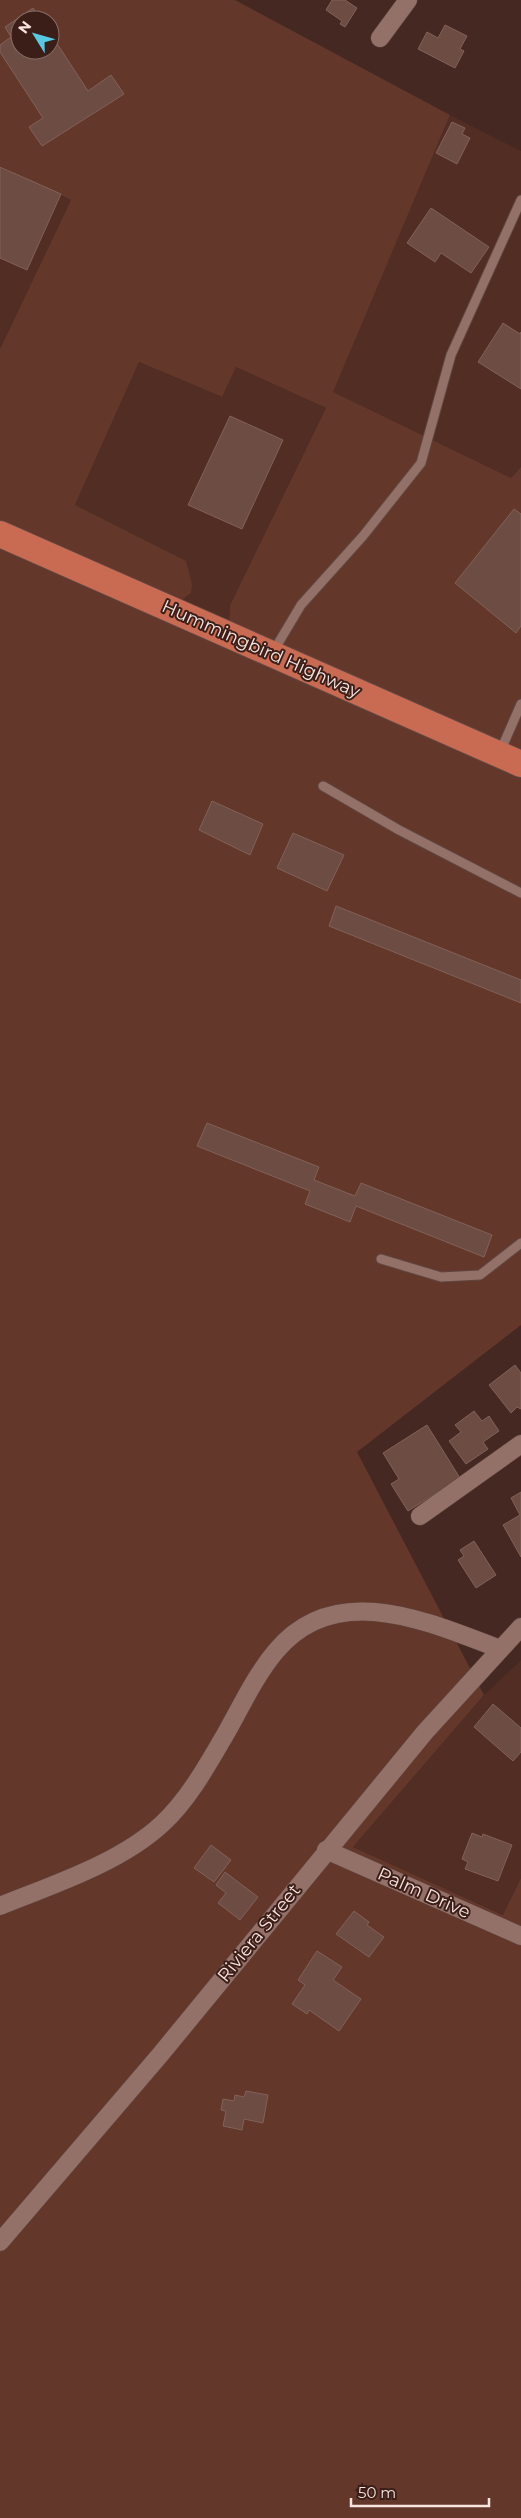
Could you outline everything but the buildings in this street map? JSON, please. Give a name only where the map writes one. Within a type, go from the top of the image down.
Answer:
[{"type":"main road","name":"Hummingbird Highway","points":[[0,534],[510,759]]},
{"type":"street","points":[[380,38],[408,0]]},
{"type":"street","points":[[420,1516],[521,1444]]},
{"type":"street","points":[[0,1906],[106,1861],[162,1824],[201,1775],[258,1676],[276,1650],[308,1622],[326,1614],[341,1611],[379,1612],[441,1627],[500,1649]]},
{"type":"street","name":"Riviera Street","points":[[0,2242],[160,2055],[326,1850],[425,1732],[521,1626]]},
{"type":"street","name":"Palm Drive","points":[[326,1850],[521,1936]]},
{"type":"lane","points":[[272,654],[301,605],[363,536],[421,463],[451,355],[521,200]]},
{"type":"lane","points":[[510,759],[521,704]]},
{"type":"lane","points":[[323,786],[408,834],[521,893]]},
{"type":"lane","points":[[381,1259],[441,1277],[480,1275],[521,1243]]},
{"type":"shaded area","points":[[0,0],[235,0],[450,115],[333,392],[511,478],[521,467],[521,752],[229,623],[230,605],[326,408],[236,367],[222,397],[139,362],[75,505],[186,561],[192,584],[191,593],[180,601],[0,522],[0,349],[71,200],[0,166]]},
{"type":"shaded area","points":[[450,115],[521,151],[521,467],[511,478],[332,392]]},
{"type":"shaded area","points":[[0,166],[71,200],[0,349]]},
{"type":"shaded area","points":[[139,362],[221,397],[236,367],[326,408],[230,605],[229,623],[180,601],[75,505]]},
{"type":"shaded area","points":[[0,547],[521,776],[521,1325],[357,1452],[484,1695],[353,1847],[503,1915],[521,1878],[521,2518],[0,2518]]},
{"type":"shaded area","points":[[521,1660],[521,1878],[504,1915],[353,1847],[484,1695]]}]
